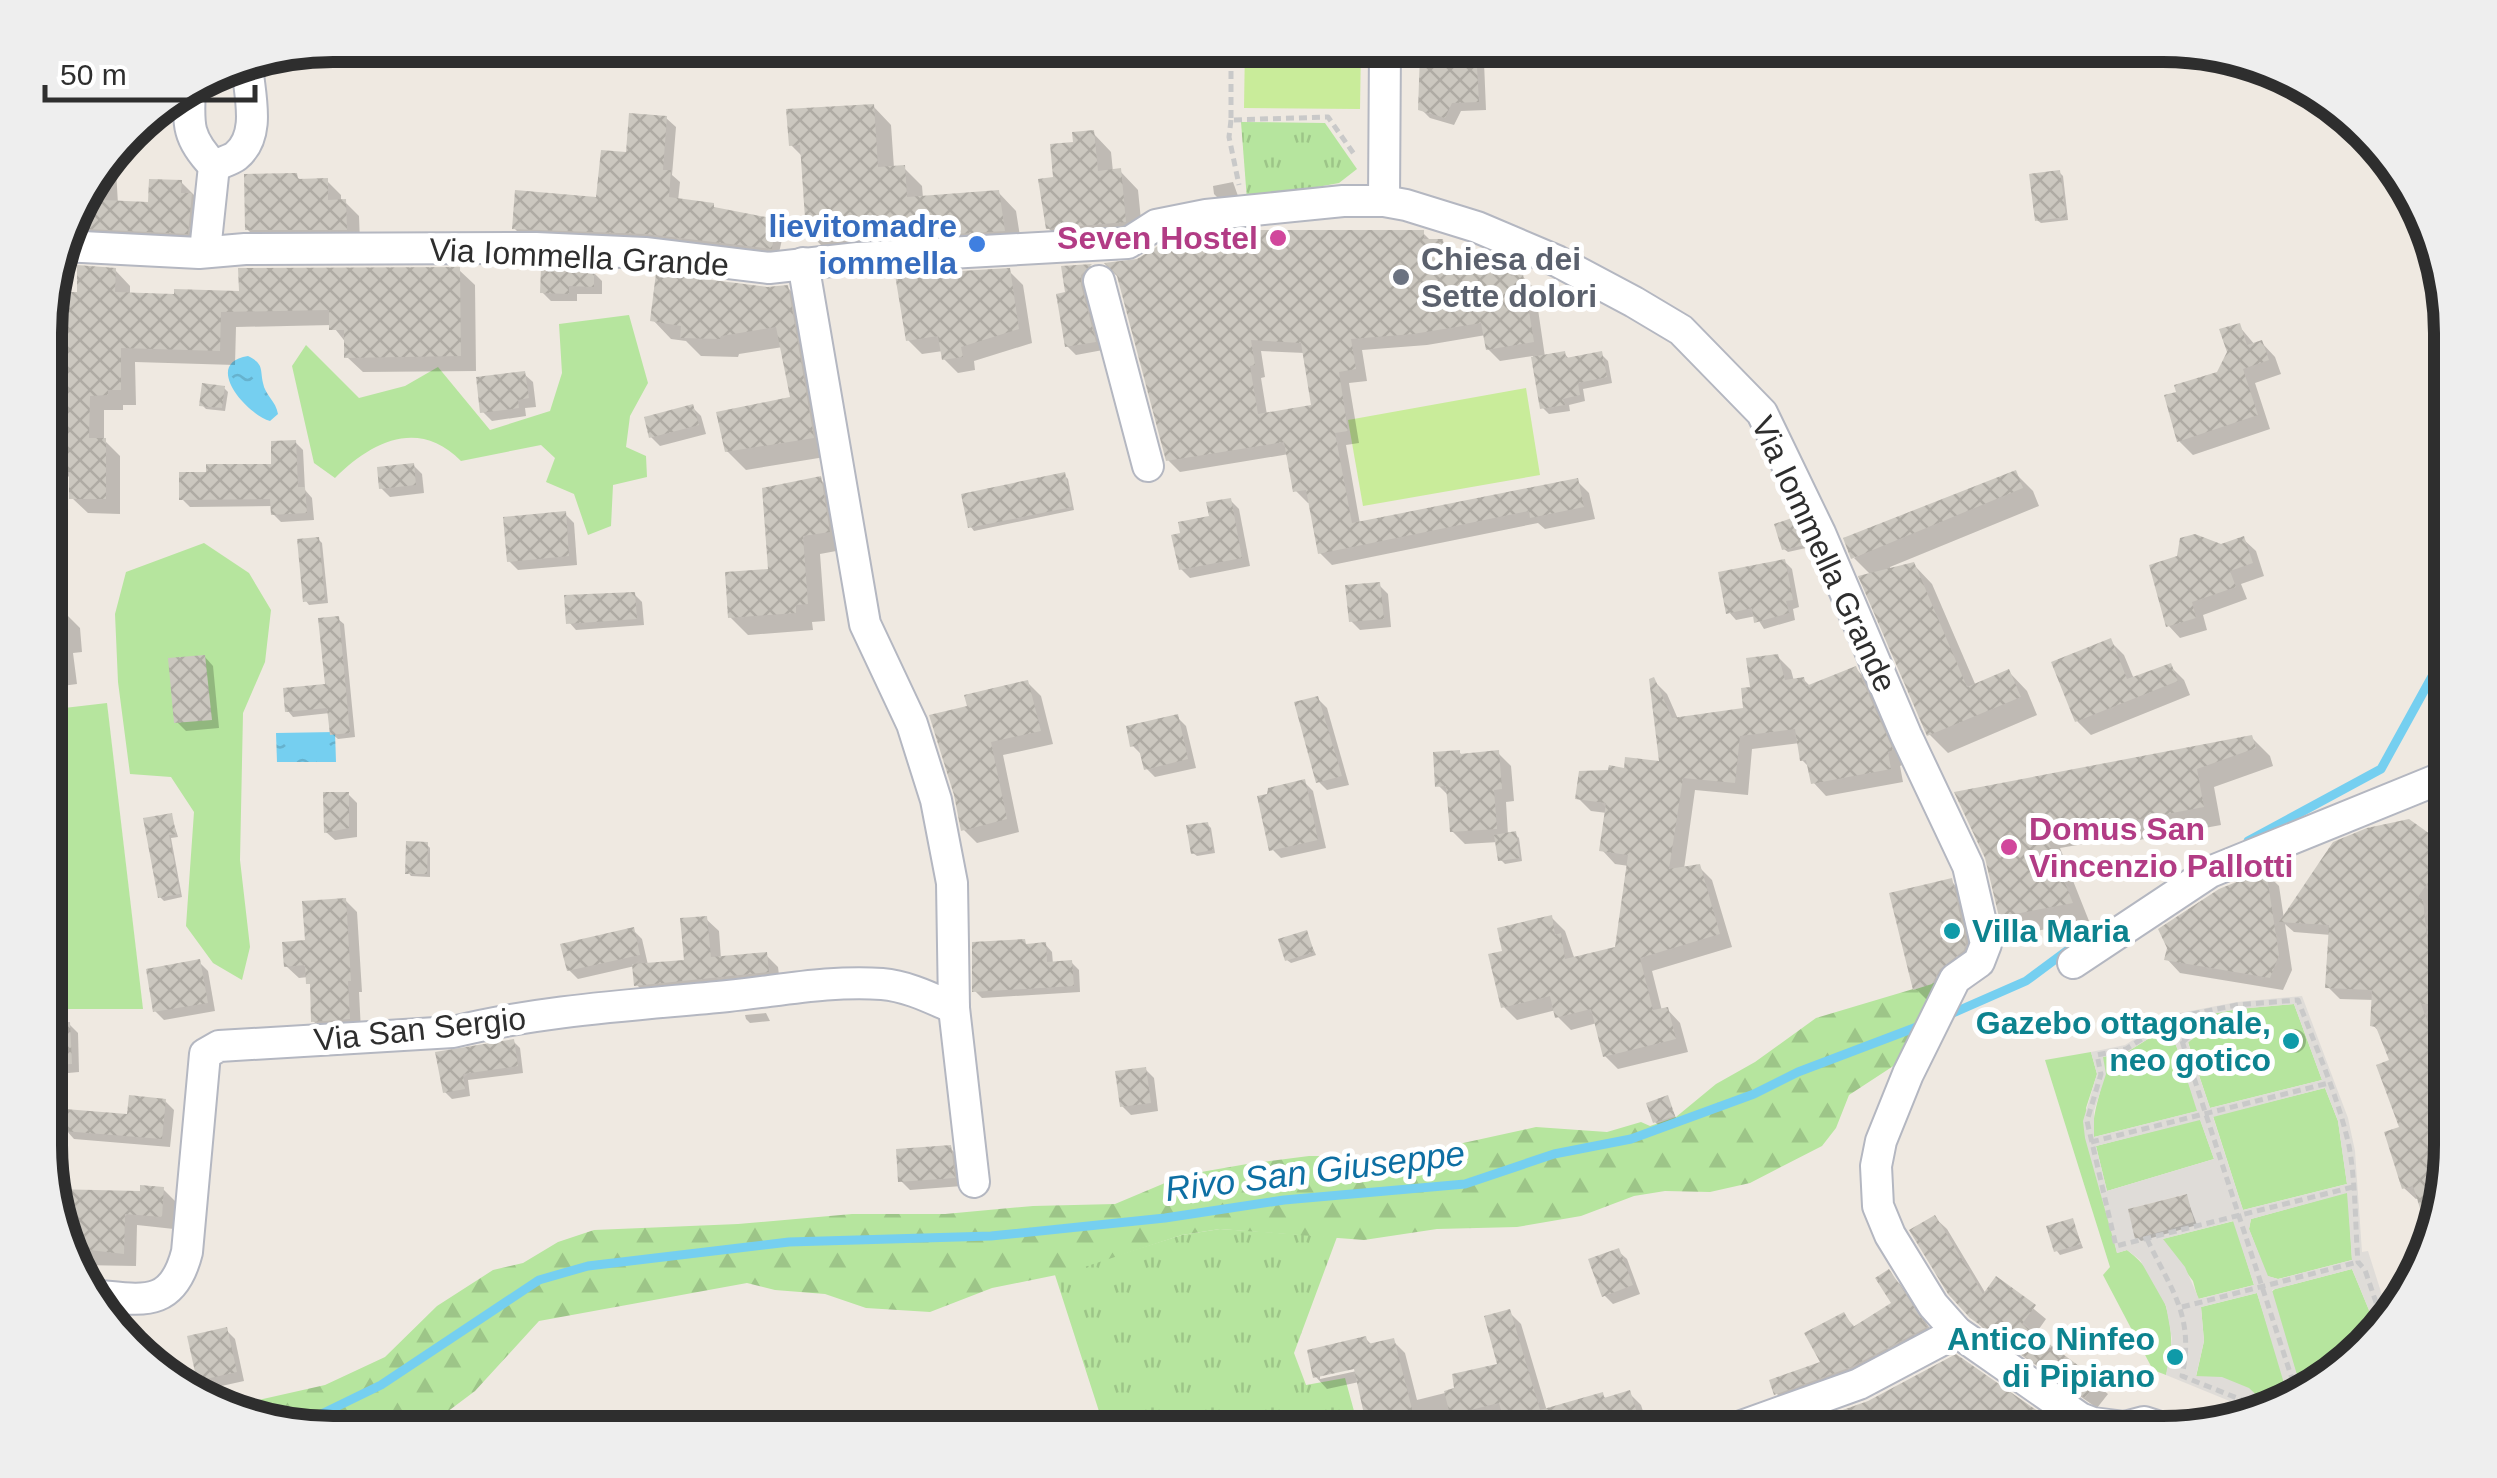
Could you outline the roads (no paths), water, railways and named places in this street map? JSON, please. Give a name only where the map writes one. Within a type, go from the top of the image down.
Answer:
[{"type":"street","points":[[1384,201],[1386,62]]},
{"type":"street","points":[[214,166],[236,156],[246,141],[254,117],[249,77]]},
{"type":"street","points":[[189,105],[188,126],[198,149],[214,166],[205,252]]},
{"type":"street","name":"Via Iommella Grande","points":[[77,247],[205,252],[536,248],[645,253],[769,268],[804,264],[1096,262],[1156,225],[1206,214],[1384,201],[1477,226],[1557,261],[1634,302],[1681,330],[1762,413],[1968,866],[1986,944],[1979,962],[1955,979],[1908,1074],[1881,1141],[1876,1166],[1878,1206],[1890,1235],[1934,1305],[1957,1332]]},
{"type":"street","points":[[1096,262],[1148,466]]},
{"type":"street","points":[[804,264],[865,624],[912,724],[936,800],[952,882],[954,1008],[974,1182]]},
{"type":"street","points":[[2073,963],[2210,872],[2434,781]]},
{"type":"street","name":"Via San Sergio","points":[[109,1296],[156,1298],[171,1289],[181,1274],[187,1252],[205,1054],[219,1046],[453,1032],[577,1012],[836,985],[883,984],[918,992],[954,1008]]},
{"type":"street","points":[[1770,1415],[1859,1384],[1957,1332],[2076,1415]]},
{"type":"water","points":[[248,356],[259,364],[264,387],[277,409],[278,414],[270,421],[240,399],[228,378],[235,361]]},
{"type":"water","points":[[335,732],[336,762],[277,762],[276,733]]},
{"type":"waterway","name":"Rivo San Giuseppe","points":[[2248,841],[2381,769],[2434,673]]},
{"type":"waterway","name":"Rivo San Giuseppe","points":[[1946,1016],[2026,981],[2084,938]]},
{"type":"waterway","name":"Rivo San Giuseppe","points":[[320,1415],[381,1385],[539,1280],[588,1266],[789,1242],[991,1236],[1165,1218],[1284,1200],[1465,1184],[1554,1154],[1631,1139],[1922,1025]]},
{"type":"place","name":"Seven Hostel","points":[[1278,238]]},
{"type":"place","name":"lievitomadre iommella","points":[[977,244]]},
{"type":"place","name":"Chiesa dei Sette dolori","points":[[1401,277]]},
{"type":"place","name":"Domus San Vincenzio Pallotti","points":[[2009,847]]},
{"type":"place","name":"Villa Maria","points":[[1952,931]]},
{"type":"place","name":"Gazebo ottagonale, neo gotico","points":[[2291,1041]]},
{"type":"place","name":"Antico Ninfeo di Pipiano","points":[[2175,1357]]}]
